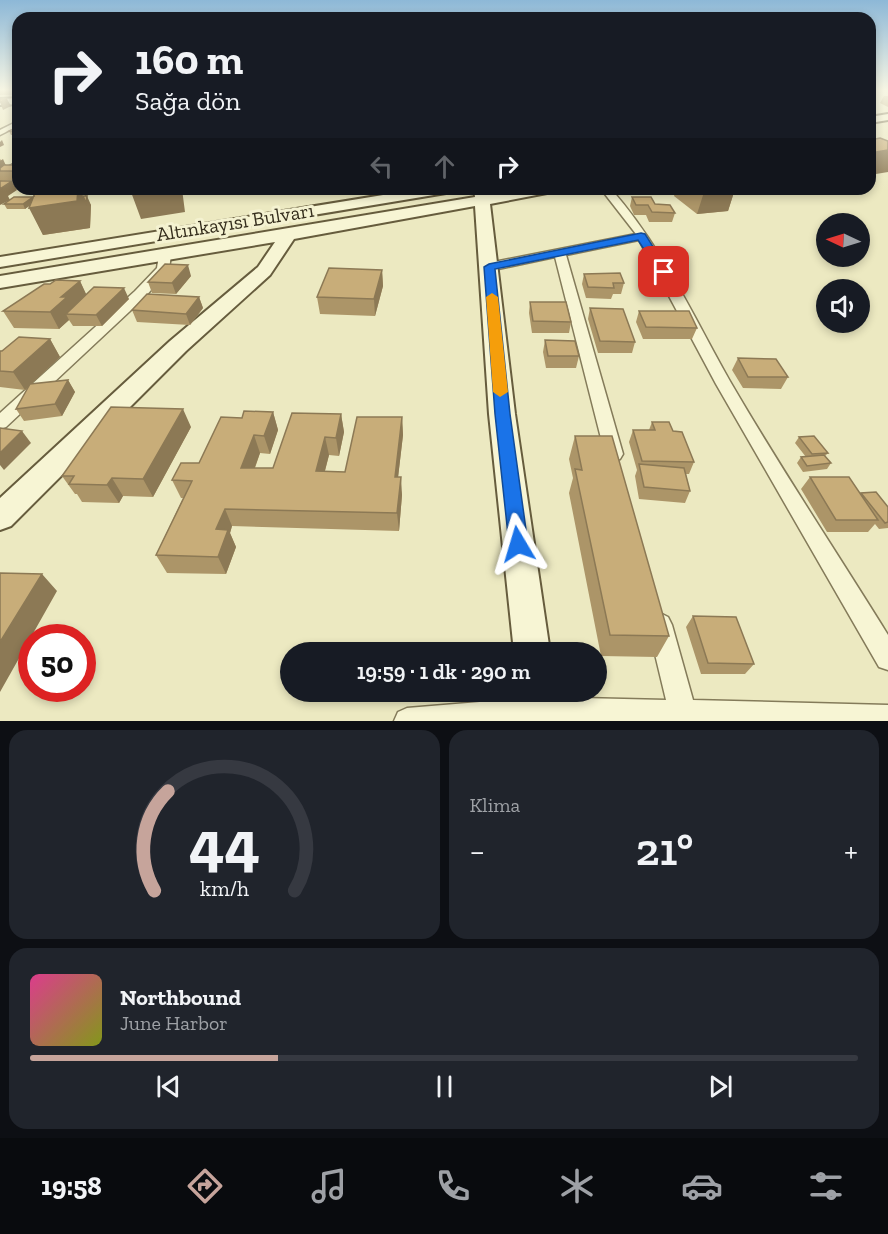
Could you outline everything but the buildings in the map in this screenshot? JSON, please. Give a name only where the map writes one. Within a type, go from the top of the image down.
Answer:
[{"type":"main road","name":"Altınkayısı Bulvarı","points":[[0,280],[165,255],[419,195]]},
{"type":"main road","name":"Altınkayısı Bulvarı","points":[[0,262],[286,225],[482,205],[523,195]]},
{"type":"main road","points":[[435,209],[465,214],[482,205],[502,414],[531,642]]},
{"type":"main road","points":[[0,517],[178,346],[264,271],[286,225],[240,226],[113,248],[92,256],[94,259],[102,260],[165,255]]},
{"type":"main road","points":[[0,280],[51,266],[56,261],[47,256],[32,257]]},
{"type":"street","points":[[612,195],[624,208],[664,272],[723,382],[888,658]]},
{"type":"street","points":[[489,267],[641,236]]},
{"type":"street","points":[[560,253],[618,470]]},
{"type":"street","points":[[0,423],[140,294],[163,269],[165,255]]},
{"type":"street","points":[[655,608],[684,717]]},
{"type":"street","points":[[407,721],[539,708],[684,717],[888,718]]},
{"type":"slow traffic","points":[[492,297],[500,392]]},
{"type":"route","points":[[518,544],[502,414],[489,267],[641,236],[664,272]]}]
